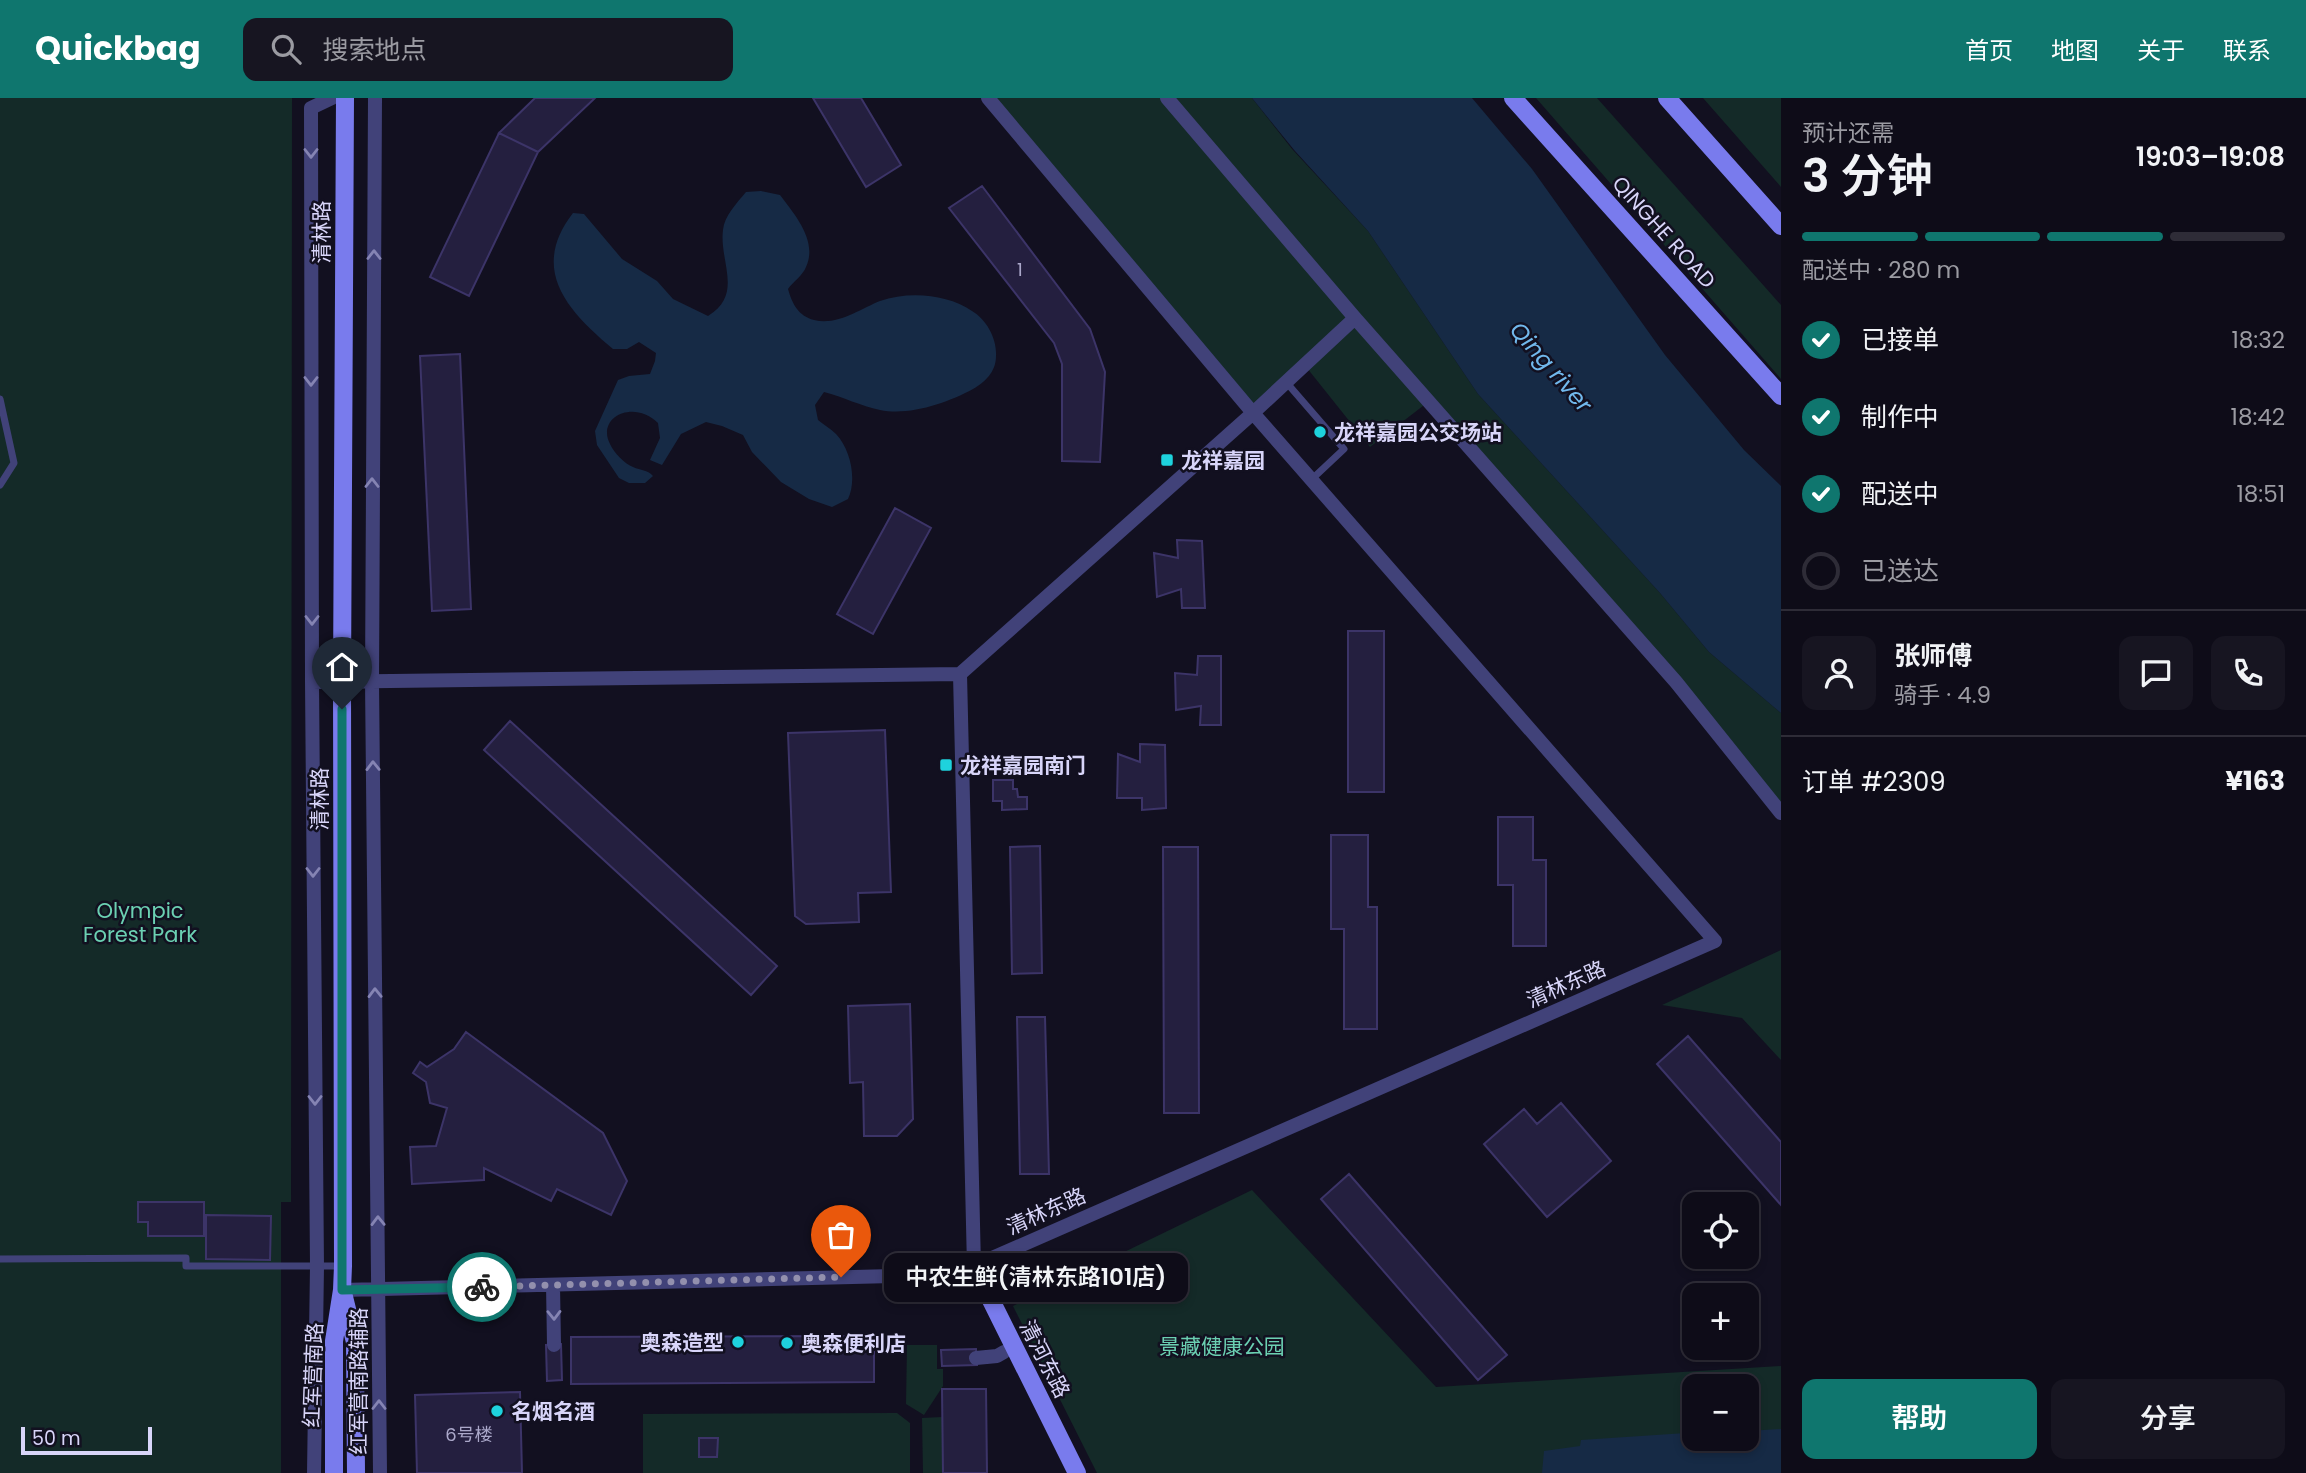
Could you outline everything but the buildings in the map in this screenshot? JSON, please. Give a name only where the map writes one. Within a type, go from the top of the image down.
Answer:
[{"type":"street","name":"红军营南路辅路","points":[[314,1473],[317,1266],[311,108],[332,98]]},
{"type":"street","name":"清林路","points":[[342,1290],[345,98]]},
{"type":"street","name":"红军营南路辅路","points":[[375,98],[372,681],[380,1473]]},
{"type":"street","points":[[988,98],[1311,480]]},
{"type":"street","points":[[1167,98],[1355,318],[1676,682],[1781,813]]},
{"type":"street","name":"QINGHE ROAD","points":[[1513,98],[1781,396]]},
{"type":"street","points":[[1667,98],[1781,226]]},
{"type":"street","points":[[312,682],[960,674],[1253,413],[1355,318]]},
{"type":"street","name":"清林东路","points":[[342,1290],[893,1276],[974,1266],[1715,941],[1311,480]]},
{"type":"street","points":[[960,674],[974,1266]]},
{"type":"street","name":"清河东路","points":[[974,1266],[1009,1349],[1077,1473]]},
{"type":"street","points":[[553,1285],[554,1345]]},
{"type":"street","name":"红军营南路","points":[[342,1290],[355,1342],[356,1473]]},
{"type":"street","name":"红军营南路","points":[[334,1473],[334,1341],[342,1290]]},
{"type":"street","points":[[976,1358],[997,1356],[1009,1349]]},
{"type":"lane","points":[[1286,382],[1344,449],[1311,480]]},
{"type":"lane","points":[[0,399],[15,463],[0,485]]},
{"type":"lane","points":[[0,1259],[186,1258],[187,1266],[343,1266]]},
{"type":"green space","name":"Olympic Forest Park","points":[[0,98],[292,98],[291,1202],[281,1202],[281,1473],[0,1473]]},
{"type":"green space","points":[[988,98],[1252,98],[1292,149],[1368,231],[1478,394],[1660,593],[1709,652],[1781,713],[1781,813],[1428,402],[1370,447],[1303,363],[1253,413]]},
{"type":"green space","points":[[1536,98],[1597,98],[1781,305],[1781,379]]},
{"type":"green space","points":[[1703,98],[1781,98],[1781,187]]},
{"type":"green space","points":[[1781,950],[1781,1060],[1742,1018],[1662,1005]]},
{"type":"green space","name":"景藏健康公园","points":[[1252,1190],[1436,1387],[1781,1366],[1781,1473],[1097,1473],[1013,1306]]},
{"type":"green space","points":[[907,1345],[937,1345],[937,1369],[943,1369],[943,1386],[924,1415],[906,1404]]},
{"type":"green space","points":[[897,1413],[910,1423],[910,1473],[643,1473],[643,1414]]},
{"type":"green space","points":[[942,1417],[943,1473],[923,1473],[922,1418]]},
{"type":"water","name":"Qing river","points":[[1252,98],[1472,98],[1532,169],[1665,355],[1744,450],[1781,486],[1781,713],[1709,652],[1660,593],[1478,394],[1368,231],[1295,151]]},
{"type":"water","points":[[761,191],[780,195],[807,238],[809,257],[806,267],[788,289],[794,304],[804,315],[814,320],[831,321],[891,298],[928,296],[951,301],[972,311],[986,325],[995,343],[996,362],[986,380],[963,394],[928,407],[904,411],[880,410],[824,392],[815,405],[818,420],[841,441],[849,457],[852,474],[848,499],[832,507],[809,499],[781,482],[752,452],[743,435],[722,426],[706,422],[681,434],[662,465],[650,460],[660,438],[658,423],[638,412],[620,414],[608,426],[607,434],[612,447],[623,461],[653,476],[645,483],[629,483],[619,478],[597,445],[595,431],[618,380],[650,374],[656,353],[639,342],[627,349],[613,349],[569,304],[554,271],[554,253],[560,234],[573,213],[584,214],[622,259],[657,281],[673,299],[708,316],[719,307],[728,288],[723,242],[726,220],[746,192]]},
{"type":"water","points":[[1781,1429],[1781,1473],[1542,1473],[1544,1451],[1580,1446],[1581,1440],[1682,1433],[1682,1451],[1759,1451],[1759,1430]]},
{"type":"way so far","points":[[482,1287],[841,1277]]},
{"type":"place","name":"龙祥嘉园公交场站","points":[[1320,432]]},
{"type":"place","name":"龙祥嘉园","points":[[1167,460]]},
{"type":"place","name":"龙祥嘉园南门","points":[[946,765]]},
{"type":"place","name":"中农生鲜(清林东路101店)","points":[[841,1277]]},
{"type":"place","name":"奥森造型","points":[[738,1342]]},
{"type":"place","name":"奥森便利店","points":[[787,1343]]},
{"type":"place","name":"名烟名酒","points":[[497,1411]]},
{"type":"route","points":[[342,709],[342,1290],[482,1287]]}]
